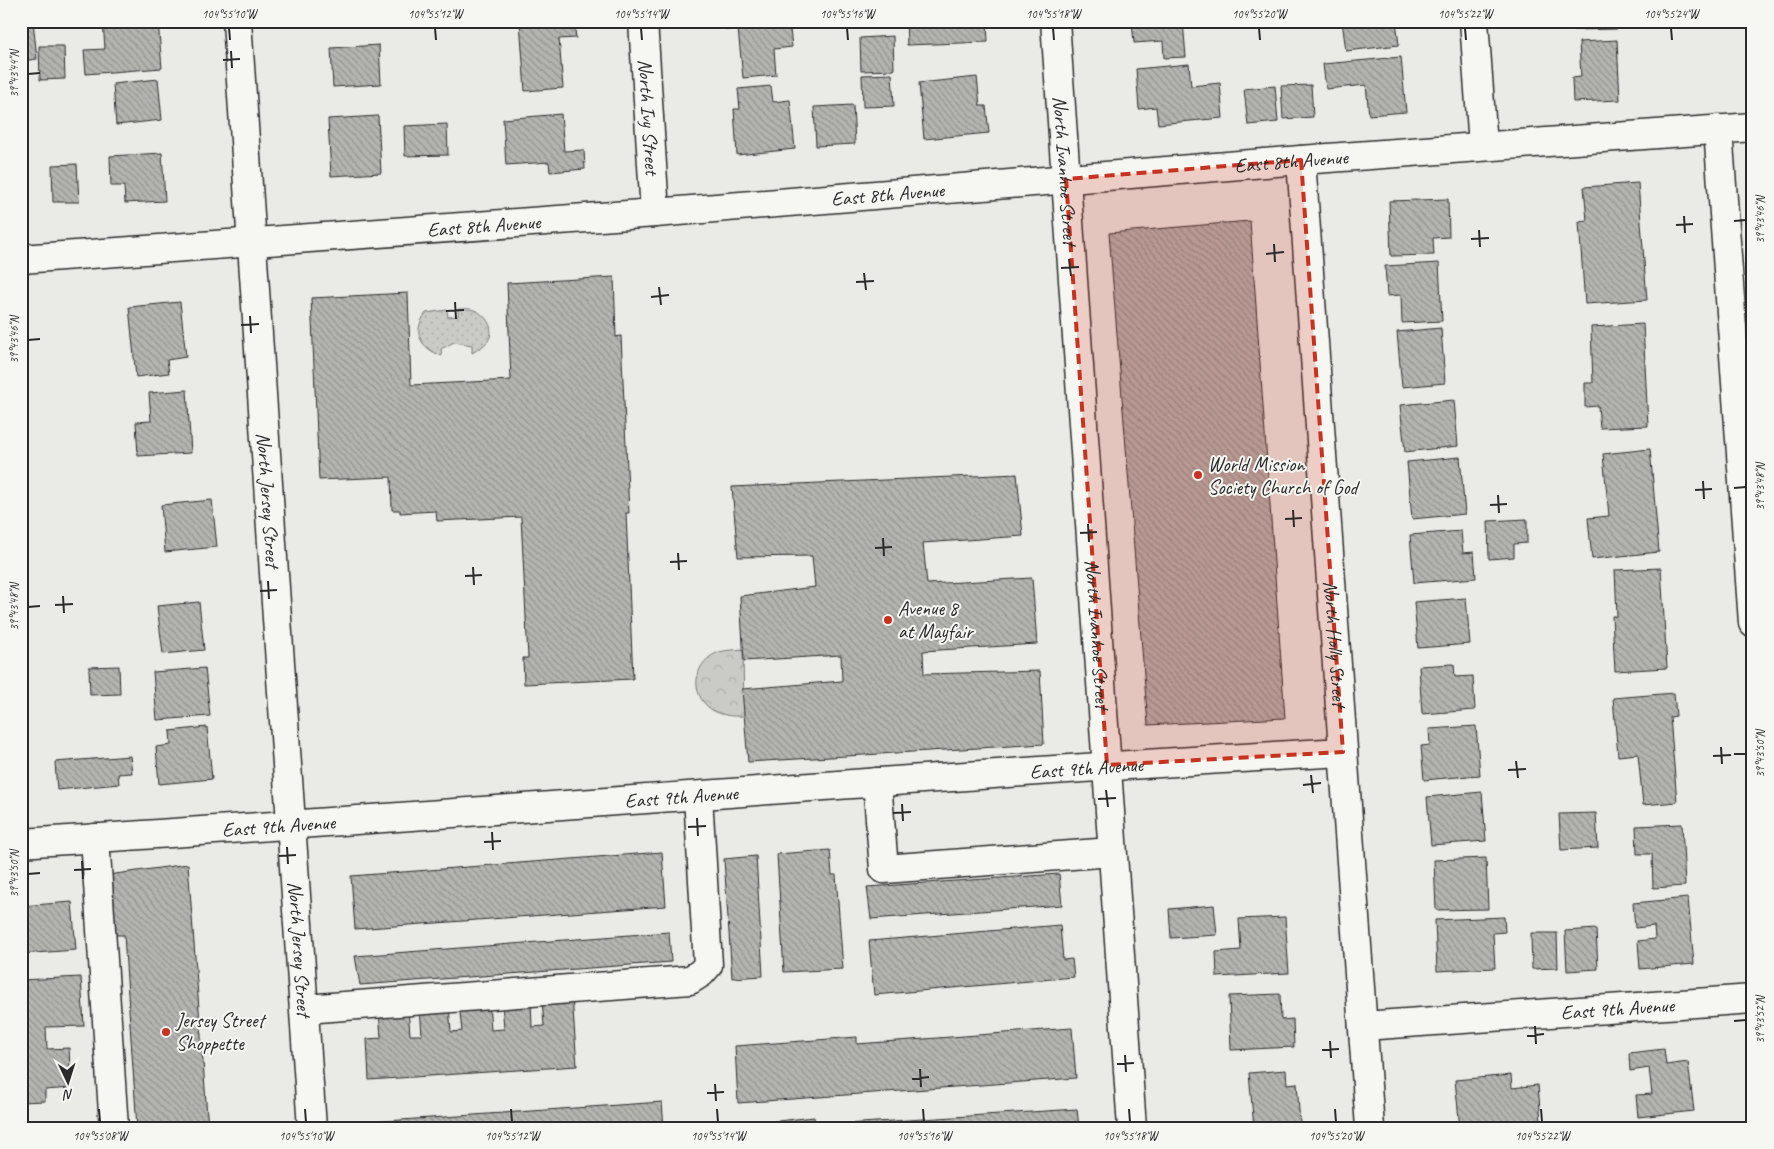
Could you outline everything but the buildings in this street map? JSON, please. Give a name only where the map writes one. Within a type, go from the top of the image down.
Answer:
[{"type":"street","name":"North Jersey Street","points":[[237,21],[250,243],[312,1128]]},
{"type":"street","name":"North Ivy Street","points":[[643,21],[655,213]]},
{"type":"street","name":"North Ivanhoe Street","points":[[1055,21],[1132,1128]]},
{"type":"street","points":[[1474,21],[1483,146]]},
{"type":"street","name":"East 8th Avenue","points":[[21,259],[655,213],[1301,160],[1753,127]]},
{"type":"street","points":[[1718,129],[1753,623]]},
{"type":"street","name":"North Holly Street","points":[[1301,160],[1370,1128]]},
{"type":"street","name":"East 9th Avenue","points":[[21,843],[292,826],[1107,765],[1343,752]]},
{"type":"street","points":[[877,782],[884,869],[1112,852]]},
{"type":"street","points":[[304,1009],[690,980],[701,973],[708,965],[698,796]]},
{"type":"street","points":[[95,838],[114,1128]]},
{"type":"street","name":"East 9th Avenue","points":[[1363,1026],[1753,999]]},
{"type":"highlighted area","points":[[1301,160],[1343,752],[1107,765],[1066,179]]},
{"type":"green space","points":[[458,309],[472,309],[486,318],[491,332],[488,341],[472,353],[472,345],[454,342],[441,349],[442,356],[435,353],[421,339],[419,327],[422,320],[426,313],[447,310],[448,317],[458,316]]},
{"type":"green space","points":[[743,649],[744,716],[729,716],[711,709],[701,699],[698,692],[698,676],[700,668],[711,656],[728,650]]},
{"type":"place","name":"World Mission Society Church of God","points":[[1198,475]]},
{"type":"place","name":"Avenue 8 at Mayfair","points":[[888,620]]},
{"type":"place","name":"Jersey Street Shoppette","points":[[166,1032]]}]
